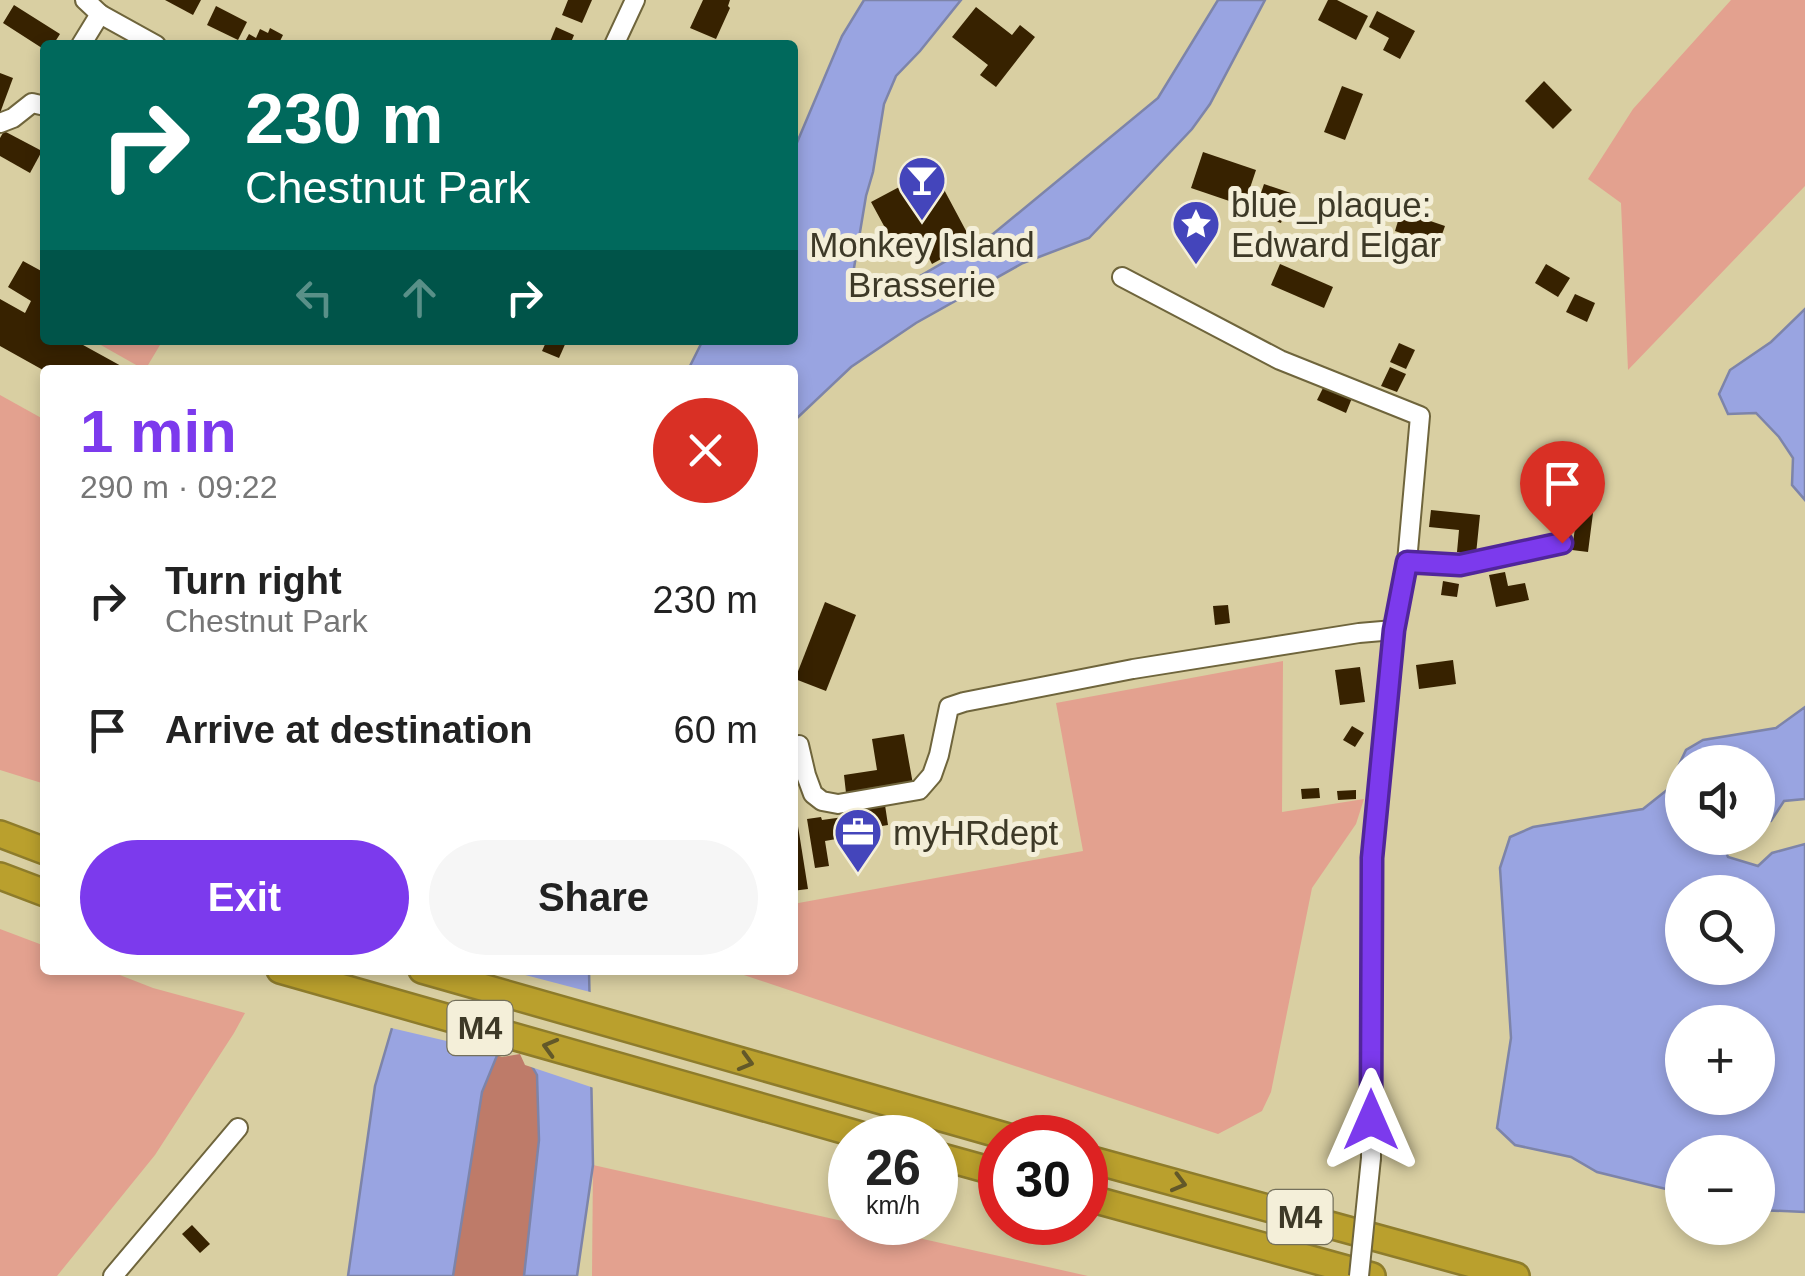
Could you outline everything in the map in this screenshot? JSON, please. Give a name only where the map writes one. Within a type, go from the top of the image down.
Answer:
[{"type":"highway","points":[[0,834],[40,849]]},
{"type":"highway","points":[[0,876],[40,891]]},
{"type":"highway","name":"M4","points":[[297,975],[828,1126]]},
{"type":"highway","name":"M4","points":[[440,975],[978,1128]]},
{"type":"highway","name":"M4","points":[[1108,1164],[1516,1276]]},
{"type":"highway","name":"M4","points":[[1108,1203],[1372,1276]]},
{"type":"street","points":[[84,0],[100,14],[147,40]]},
{"type":"street","points":[[616,40],[635,0]]},
{"type":"street","points":[[85,40],[100,14]]},
{"type":"street","points":[[0,123],[38,104]]},
{"type":"street","points":[[1122,277],[1280,360],[1420,416],[1372,858],[1371,1158],[1360,1276]]},
{"type":"street","points":[[1407,562],[1460,565],[1562,543]]},
{"type":"street","points":[[799,745],[813,794],[822,801],[838,804],[919,790],[932,775],[939,755],[948,707],[1133,669],[1394,630]]},
{"type":"street","points":[[115,1275],[238,1128]]},
{"type":"shaded area","points":[[1731,0],[1805,0],[1805,186],[1628,370],[1621,203],[1588,179],[1633,109]]},
{"type":"shaded area","points":[[101,345],[160,345],[148,365],[136,365]]},
{"type":"shaded area","points":[[0,395],[40,417],[40,782],[0,770]]},
{"type":"shaded area","points":[[1283,661],[1282,812],[1364,799],[1356,824],[1312,888],[1271,1092],[1262,1111],[1218,1134],[744,975],[798,975],[798,903],[1083,851],[1056,703]]},
{"type":"shaded area","points":[[0,929],[40,944],[40,975],[120,975],[245,1013],[155,1155],[57,1276],[0,1276]]},
{"type":"shaded area","points":[[523,1049],[537,1075],[539,1140],[524,1276],[453,1276],[482,1092],[498,1053]]},
{"type":"shaded area","points":[[593,1165],[828,1218],[828,1245],[950,1245],[1088,1276],[592,1276]]},
{"type":"water","points":[[864,0],[961,0],[896,76],[884,104],[854,268],[862,295],[913,280],[993,234],[1158,98],[1218,0],[1265,0],[1210,104],[1192,129],[1089,238],[1023,263],[916,323],[851,367],[798,417],[798,365],[690,365],[700,345],[798,345],[798,140],[842,36]]},
{"type":"water","points":[[1805,309],[1805,500],[1792,485],[1793,458],[1779,437],[1756,413],[1728,414],[1719,394],[1730,370],[1771,342]]},
{"type":"water","points":[[1805,707],[1805,799],[1784,801],[1775,815],[1775,745],[1694,745],[1703,740],[1776,728]]},
{"type":"water","points":[[1665,792],[1665,855],[1727,855],[1758,866],[1775,852],[1805,844],[1805,1212],[1775,1211],[1775,1135],[1665,1135],[1665,1189],[1597,1172],[1571,1157],[1515,1145],[1497,1128],[1511,1038],[1500,868],[1510,837],[1533,827],[1643,809]]},
{"type":"water","points":[[408,975],[589,975],[593,1165],[577,1276],[524,1276],[539,1140],[537,1075],[522,1049],[498,1053],[482,1092],[453,1276],[348,1276],[375,1086]]},
{"type":"pier","points":[[403,975],[525,975],[594,993],[597,1089],[525,1065],[520,1054],[502,1057],[387,1027]]},
{"type":"building","points":[[165,0],[201,0],[193,15]]},
{"type":"building","points":[[568,0],[592,0],[582,23],[562,15]]},
{"type":"building","points":[[703,0],[730,0],[716,39],[690,28]]},
{"type":"building","points":[[1328,0],[1337,0],[1368,16],[1356,40],[1318,20]]},
{"type":"building","points":[[14,5],[60,34],[56,40],[40,40],[40,47],[3,23]]},
{"type":"building","points":[[216,6],[247,22],[238,40],[207,25]]},
{"type":"building","points":[[976,7],[1012,35],[1020,25],[1035,37],[996,87],[980,75],[988,65],[952,37]]},
{"type":"building","points":[[1377,11],[1415,31],[1400,59],[1383,50],[1389,38],[1369,27]]},
{"type":"building","points":[[556,27],[574,35],[572,40],[551,40]]},
{"type":"building","points":[[270,28],[283,35],[280,40],[246,40],[249,34],[256,38],[260,29],[268,33]]},
{"type":"building","points":[[0,73],[13,78],[0,113]]},
{"type":"building","points":[[1544,81],[1572,110],[1553,129],[1525,101]]},
{"type":"building","points":[[1342,86],[1363,94],[1345,140],[1324,132]]},
{"type":"building","points":[[4,131],[40,150],[30,173],[0,156]]},
{"type":"building","points":[[1203,152],[1256,170],[1244,206],[1191,188]]},
{"type":"building","name":"Monkey Island Brasserie","points":[[933,169],[972,242],[932,264],[924,248],[902,259],[871,202]]},
{"type":"building","points":[[1264,184],[1291,193],[1281,223],[1254,214]]},
{"type":"building","points":[[1401,211],[1445,226],[1438,246],[1395,231]]},
{"type":"building","points":[[23,261],[40,270],[40,345],[83,345],[119,365],[40,365],[40,368],[0,346],[0,299],[25,313],[31,301],[8,287]]},
{"type":"building","points":[[1280,264],[1333,287],[1324,308],[1271,285]]},
{"type":"building","points":[[1546,264],[1570,278],[1558,297],[1535,283]]},
{"type":"building","points":[[1575,294],[1595,303],[1587,322],[1566,312]]},
{"type":"building","points":[[1399,343],[1415,350],[1406,369],[1390,362]]},
{"type":"building","points":[[545,345],[565,345],[559,358],[542,351]]},
{"type":"building","points":[[1390,367],[1406,374],[1397,392],[1381,386]]},
{"type":"building","points":[[1324,386],[1352,398],[1346,413],[1317,400]]},
{"type":"building","points":[[1560,509],[1593,513],[1588,552],[1572,550],[1575,528],[1558,526]]},
{"type":"building","points":[[1431,510],[1480,515],[1476,554],[1457,552],[1459,530],[1429,527]]},
{"type":"building","points":[[1505,572],[1508,586],[1525,583],[1529,600],[1496,607],[1489,575]]},
{"type":"building","points":[[1443,581],[1459,584],[1457,597],[1441,595]]},
{"type":"building","points":[[825,602],[856,615],[826,691],[798,680]]},
{"type":"building","points":[[1228,605],[1230,623],[1215,625],[1213,606]]},
{"type":"building","points":[[1453,660],[1456,684],[1419,689],[1416,665]]},
{"type":"building","points":[[1360,667],[1365,702],[1340,705],[1335,670]]},
{"type":"building","points":[[1352,726],[1364,733],[1355,747],[1343,740]]},
{"type":"building","points":[[904,734],[914,790],[881,795],[880,787],[846,793],[844,775],[877,770],[872,739]]},
{"type":"building","points":[[1319,788],[1320,798],[1302,799],[1301,789]]},
{"type":"building","points":[[1356,790],[1356,799],[1338,800],[1337,791]]},
{"type":"building","points":[[885,805],[888,825],[825,841],[829,866],[815,868],[807,819],[858,815],[857,810]]},
{"type":"building","points":[[798,826],[808,889],[798,890]]},
{"type":"building","points":[[192,1225],[210,1244],[200,1253],[182,1234]]},
{"type":"place","name":"Monkey Island Brasserie","points":[[922,222]]},
{"type":"place","name":"blue_plaque: Edward Elgar","points":[[1196,266]]},
{"type":"place","name":"myHRdept","points":[[858,874]]},
{"type":"route","points":[[1371,1120],[1372,858],[1394,630],[1407,562],[1460,565],[1562,543]]}]
